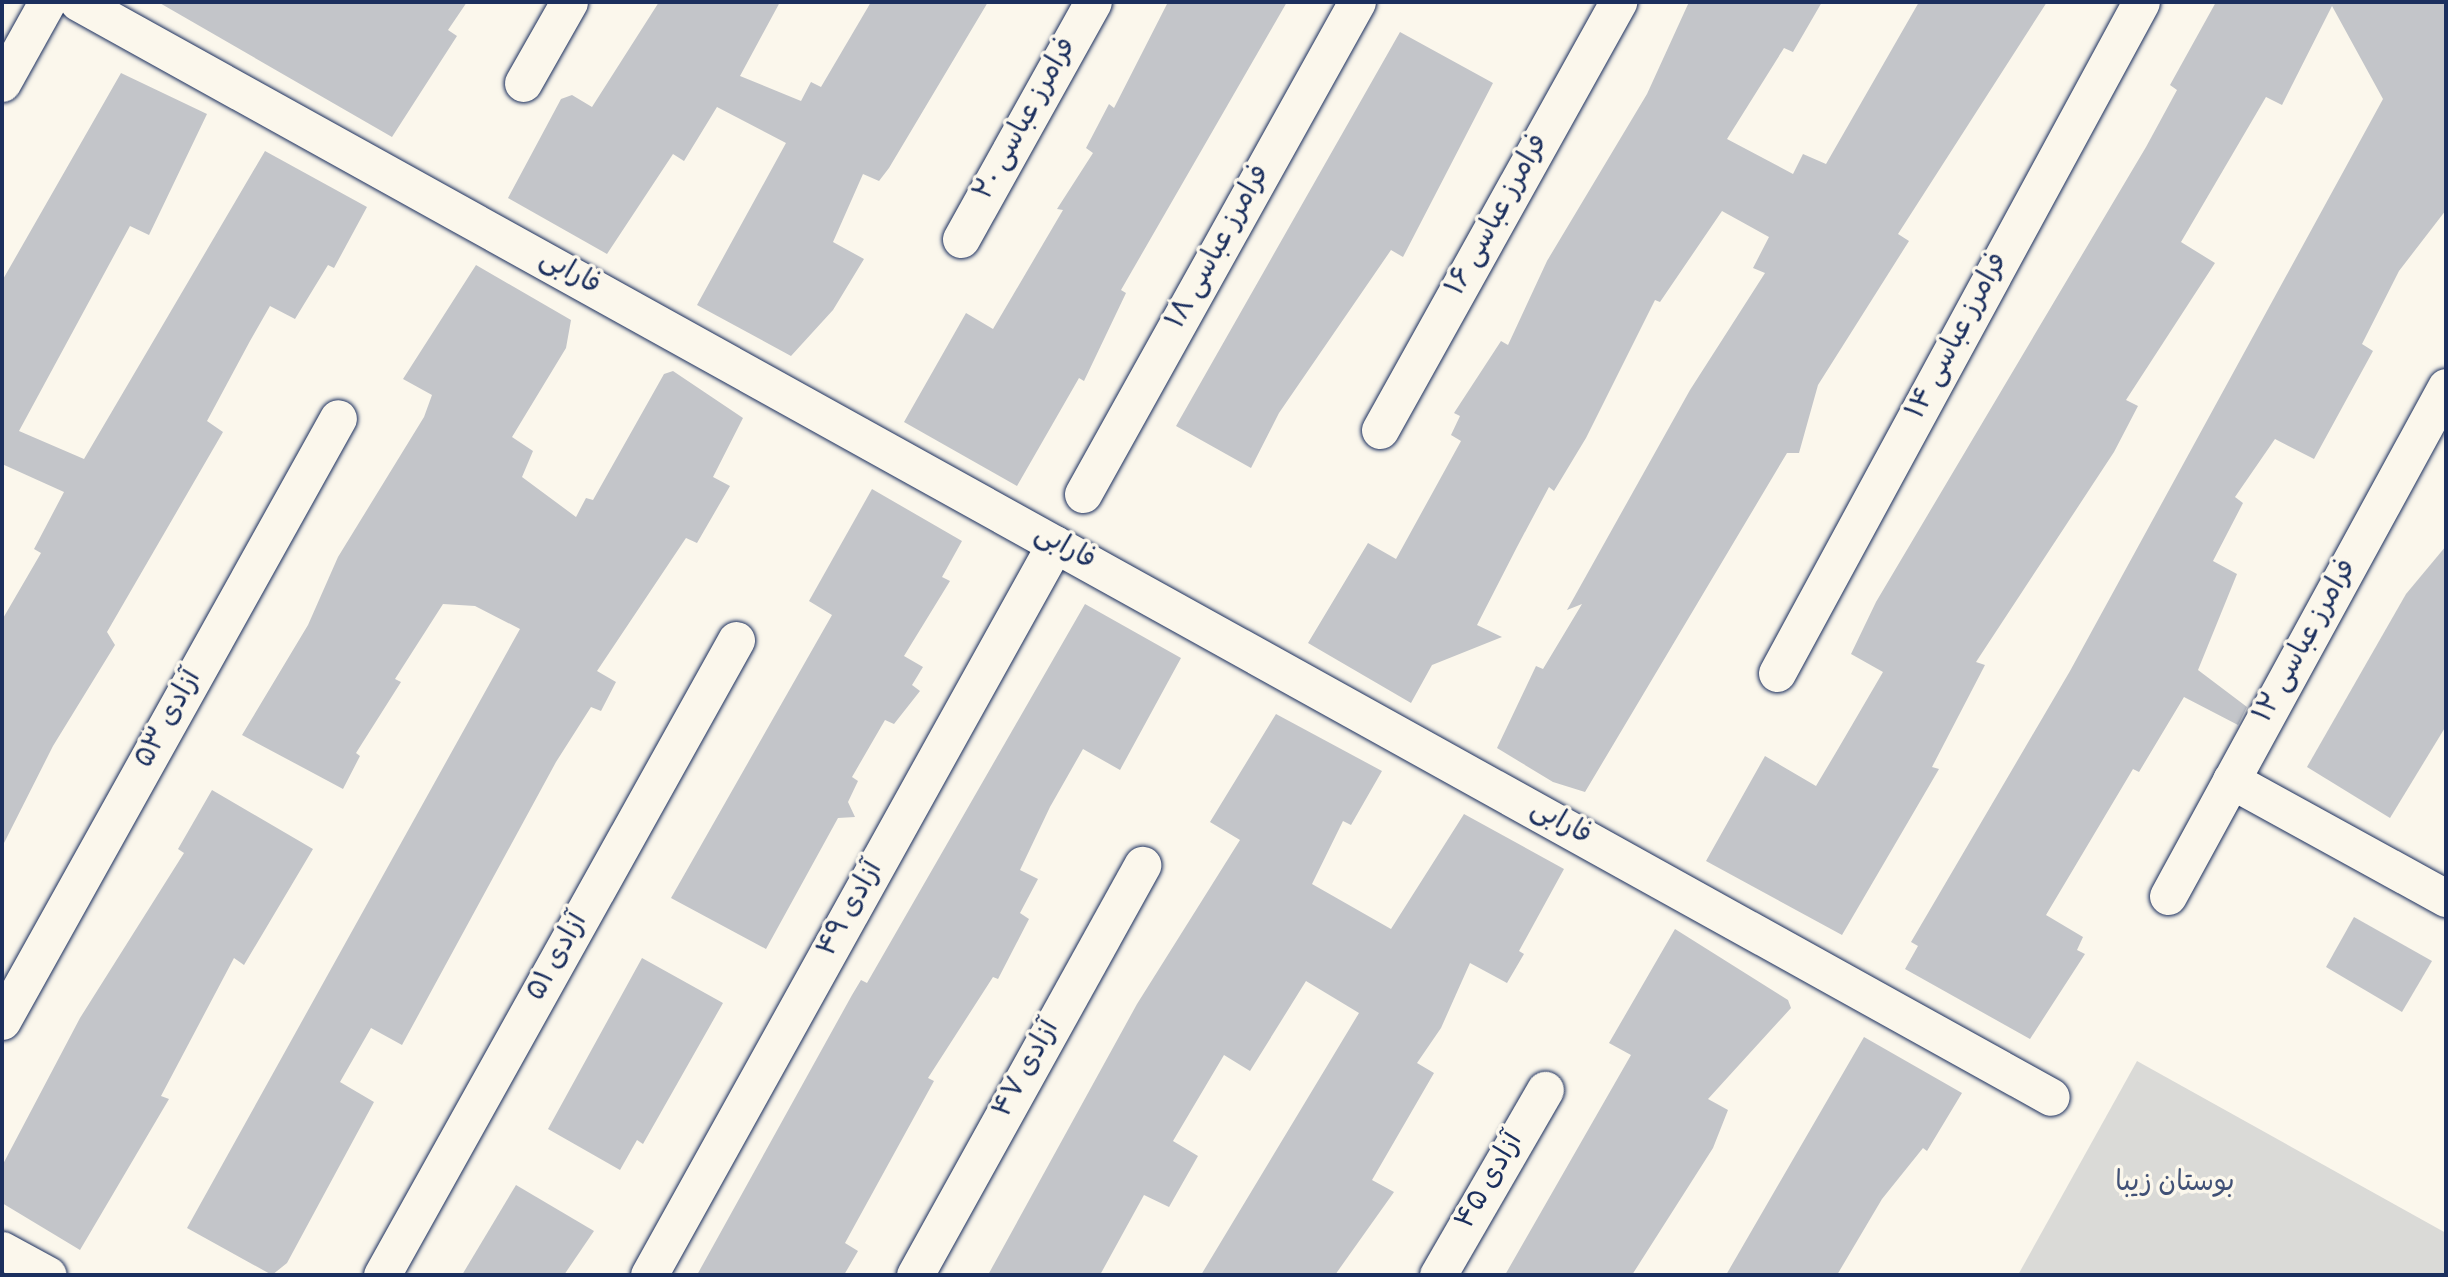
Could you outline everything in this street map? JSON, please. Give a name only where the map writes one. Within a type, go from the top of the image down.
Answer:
[{"type":"street","points":[[2,83],[47,2]]},
{"type":"street","name":"فارابی","points":[[78,2],[2051,1097]]},
{"type":"street","points":[[523,83],[569,2]]},
{"type":"street","name":"فرامرز عباسی ۲۰","points":[[961,239],[1093,2]]},
{"type":"street","name":"فرامرز عباسی ۱۸","points":[[1083,494],[1357,2]]},
{"type":"street","name":"فرامرز عباسی ۱۶","points":[[1380,430],[1618,2]]},
{"type":"street","name":"فرامرز عباسی ۱۴","points":[[1777,673],[2141,2]]},
{"type":"street","name":"فرامرز عباسی ۱۲","points":[[2168,897],[2446,387]]},
{"type":"street","name":"۵۳ آزادی","points":[[2,1021],[338,418]]},
{"type":"street","name":"۴۹ آزادی","points":[[649,1275],[1055,544]]},
{"type":"street","name":"۵۱ آزادی","points":[[382,1275],[736,640]]},
{"type":"street","points":[[2231,780],[2446,898]]},
{"type":"street","name":"۴۷ آزادی","points":[[915,1275],[1142,865]]},
{"type":"street","name":"۴۵ آزادی","points":[[1438,1275],[1545,1090]]},
{"type":"street","points":[[2,1250],[48,1275]]},
{"type":"green space","name":"بوستان زیبا","points":[[2137,1061],[2446,1233],[2446,1275],[2018,1275]]},
{"type":"building","points":[[158,2],[467,2],[448,30],[457,36],[392,137]]},
{"type":"building","points":[[659,2],[780,2],[740,76],[801,101],[811,82],[821,87],[871,2],[988,2],[889,168],[879,181],[863,174],[833,242],[864,259],[833,310],[791,356],[697,305],[786,143],[717,107],[684,161],[673,154],[607,254],[508,198],[561,99],[572,95],[592,107]]},
{"type":"building","points":[[1168,2],[1287,2],[1121,290],[1126,293],[1084,381],[1079,378],[1017,486],[904,422],[966,313],[993,329],[1063,210],[1057,209],[1093,153],[1086,148],[1109,104],[1114,108]]},
{"type":"building","points":[[1689,2],[1822,2],[1793,52],[1784,48],[1727,139],[1793,174],[1803,154],[1826,164],[1919,2],[2047,2],[1898,234],[1909,241],[1818,385],[1799,453],[1787,453],[1585,792],[1553,782],[1497,748],[1536,666],[1543,669],[1582,604],[1567,610],[1690,390],[1765,273],[1753,268],[1769,237],[1722,211],[1660,302],[1655,300],[1586,438],[1554,491],[1549,487],[1517,547],[1477,625],[1502,637],[1432,665],[1411,703],[1308,643],[1368,543],[1396,559],[1461,441],[1451,435],[1460,416],[1454,413],[1501,341],[1508,345],[1547,261],[1647,94]]},
{"type":"building","points":[[2216,2],[2446,2],[2446,210],[2399,271],[2362,344],[2373,351],[2314,459],[2275,439],[2235,497],[2243,503],[2213,561],[2237,574],[2198,670],[2247,707],[2238,725],[2184,697],[2139,772],[2133,769],[2046,915],[2083,937],[2077,950],[2085,954],[2030,1039],[1905,969],[1918,946],[1911,942],[2070,671],[2383,99],[2332,6],[2282,105],[2266,97],[2181,242],[2215,263],[2126,400],[2138,406],[2114,452],[1976,662],[1985,665],[1932,767],[1939,769],[1842,935],[1706,861],[1765,756],[1816,786],[1838,749],[1883,672],[1851,654],[1876,602],[2146,147],[2177,90],[2170,85]]},
{"type":"building","points":[[1400,32],[1493,83],[1403,257],[1391,250],[1279,413],[1251,468],[1176,426]]},
{"type":"building","points":[[121,73],[207,114],[149,235],[130,226],[19,431],[84,459],[265,151],[367,207],[334,268],[328,265],[295,319],[270,306],[250,341],[207,421],[223,432],[107,632],[115,645],[53,746],[2,847],[2,620],[41,553],[34,549],[64,492],[2,464],[2,281]]},
{"type":"building","points":[[476,265],[571,320],[566,348],[512,437],[533,451],[522,477],[576,517],[586,498],[593,500],[664,374],[673,371],[743,418],[713,477],[730,486],[697,543],[686,538],[597,671],[616,682],[601,711],[591,707],[556,762],[402,1045],[371,1028],[340,1082],[374,1102],[287,1263],[272,1275],[187,1228],[520,629],[475,606],[443,604],[395,679],[401,682],[356,753],[360,756],[343,789],[242,735],[308,625],[338,557],[424,417],[432,395],[403,379]]},
{"type":"building","points":[[872,489],[962,541],[942,577],[950,581],[904,656],[923,667],[912,685],[920,691],[894,724],[885,720],[852,777],[858,781],[848,802],[855,817],[838,818],[766,949],[671,898],[832,615],[809,601]]},
{"type":"building","points":[[2446,546],[2446,726],[2390,818],[2307,767],[2406,594]]},
{"type":"building","points":[[1085,604],[1181,658],[1120,770],[1083,749],[1050,807],[1020,870],[1038,879],[1020,913],[1029,919],[998,979],[993,977],[928,1078],[934,1081],[845,1243],[858,1251],[844,1275],[697,1275],[852,995],[861,980],[867,983]]},
{"type":"building","points":[[1276,714],[1382,771],[1351,825],[1343,821],[1312,884],[1391,929],[1464,814],[1564,869],[1519,951],[1524,954],[1507,983],[1470,963],[1441,1028],[1417,1063],[1434,1073],[1372,1180],[1394,1192],[1335,1275],[1201,1275],[1359,1013],[1306,981],[1250,1071],[1224,1055],[1173,1141],[1198,1156],[1169,1207],[1144,1195],[1100,1275],[988,1275],[1137,1004],[1240,840],[1210,822]]},
{"type":"building","points":[[212,790],[313,849],[244,965],[234,958],[161,1096],[169,1099],[80,1250],[2,1203],[2,1166],[80,1018],[184,853],[178,849]]},
{"type":"building","points":[[2354,917],[2432,961],[2402,1012],[2326,967]]},
{"type":"building","points":[[1675,929],[1788,1000],[1791,1008],[1708,1099],[1728,1110],[1713,1148],[1632,1275],[1505,1275],[1631,1055],[1609,1043]]},
{"type":"building","points":[[642,958],[723,1003],[643,1144],[637,1140],[620,1170],[548,1129]]},
{"type":"building","points":[[1864,1037],[1962,1093],[1927,1151],[1923,1148],[1882,1199],[1837,1275],[1726,1275]]},
{"type":"building","points":[[516,1185],[594,1231],[564,1275],[462,1275]]}]
